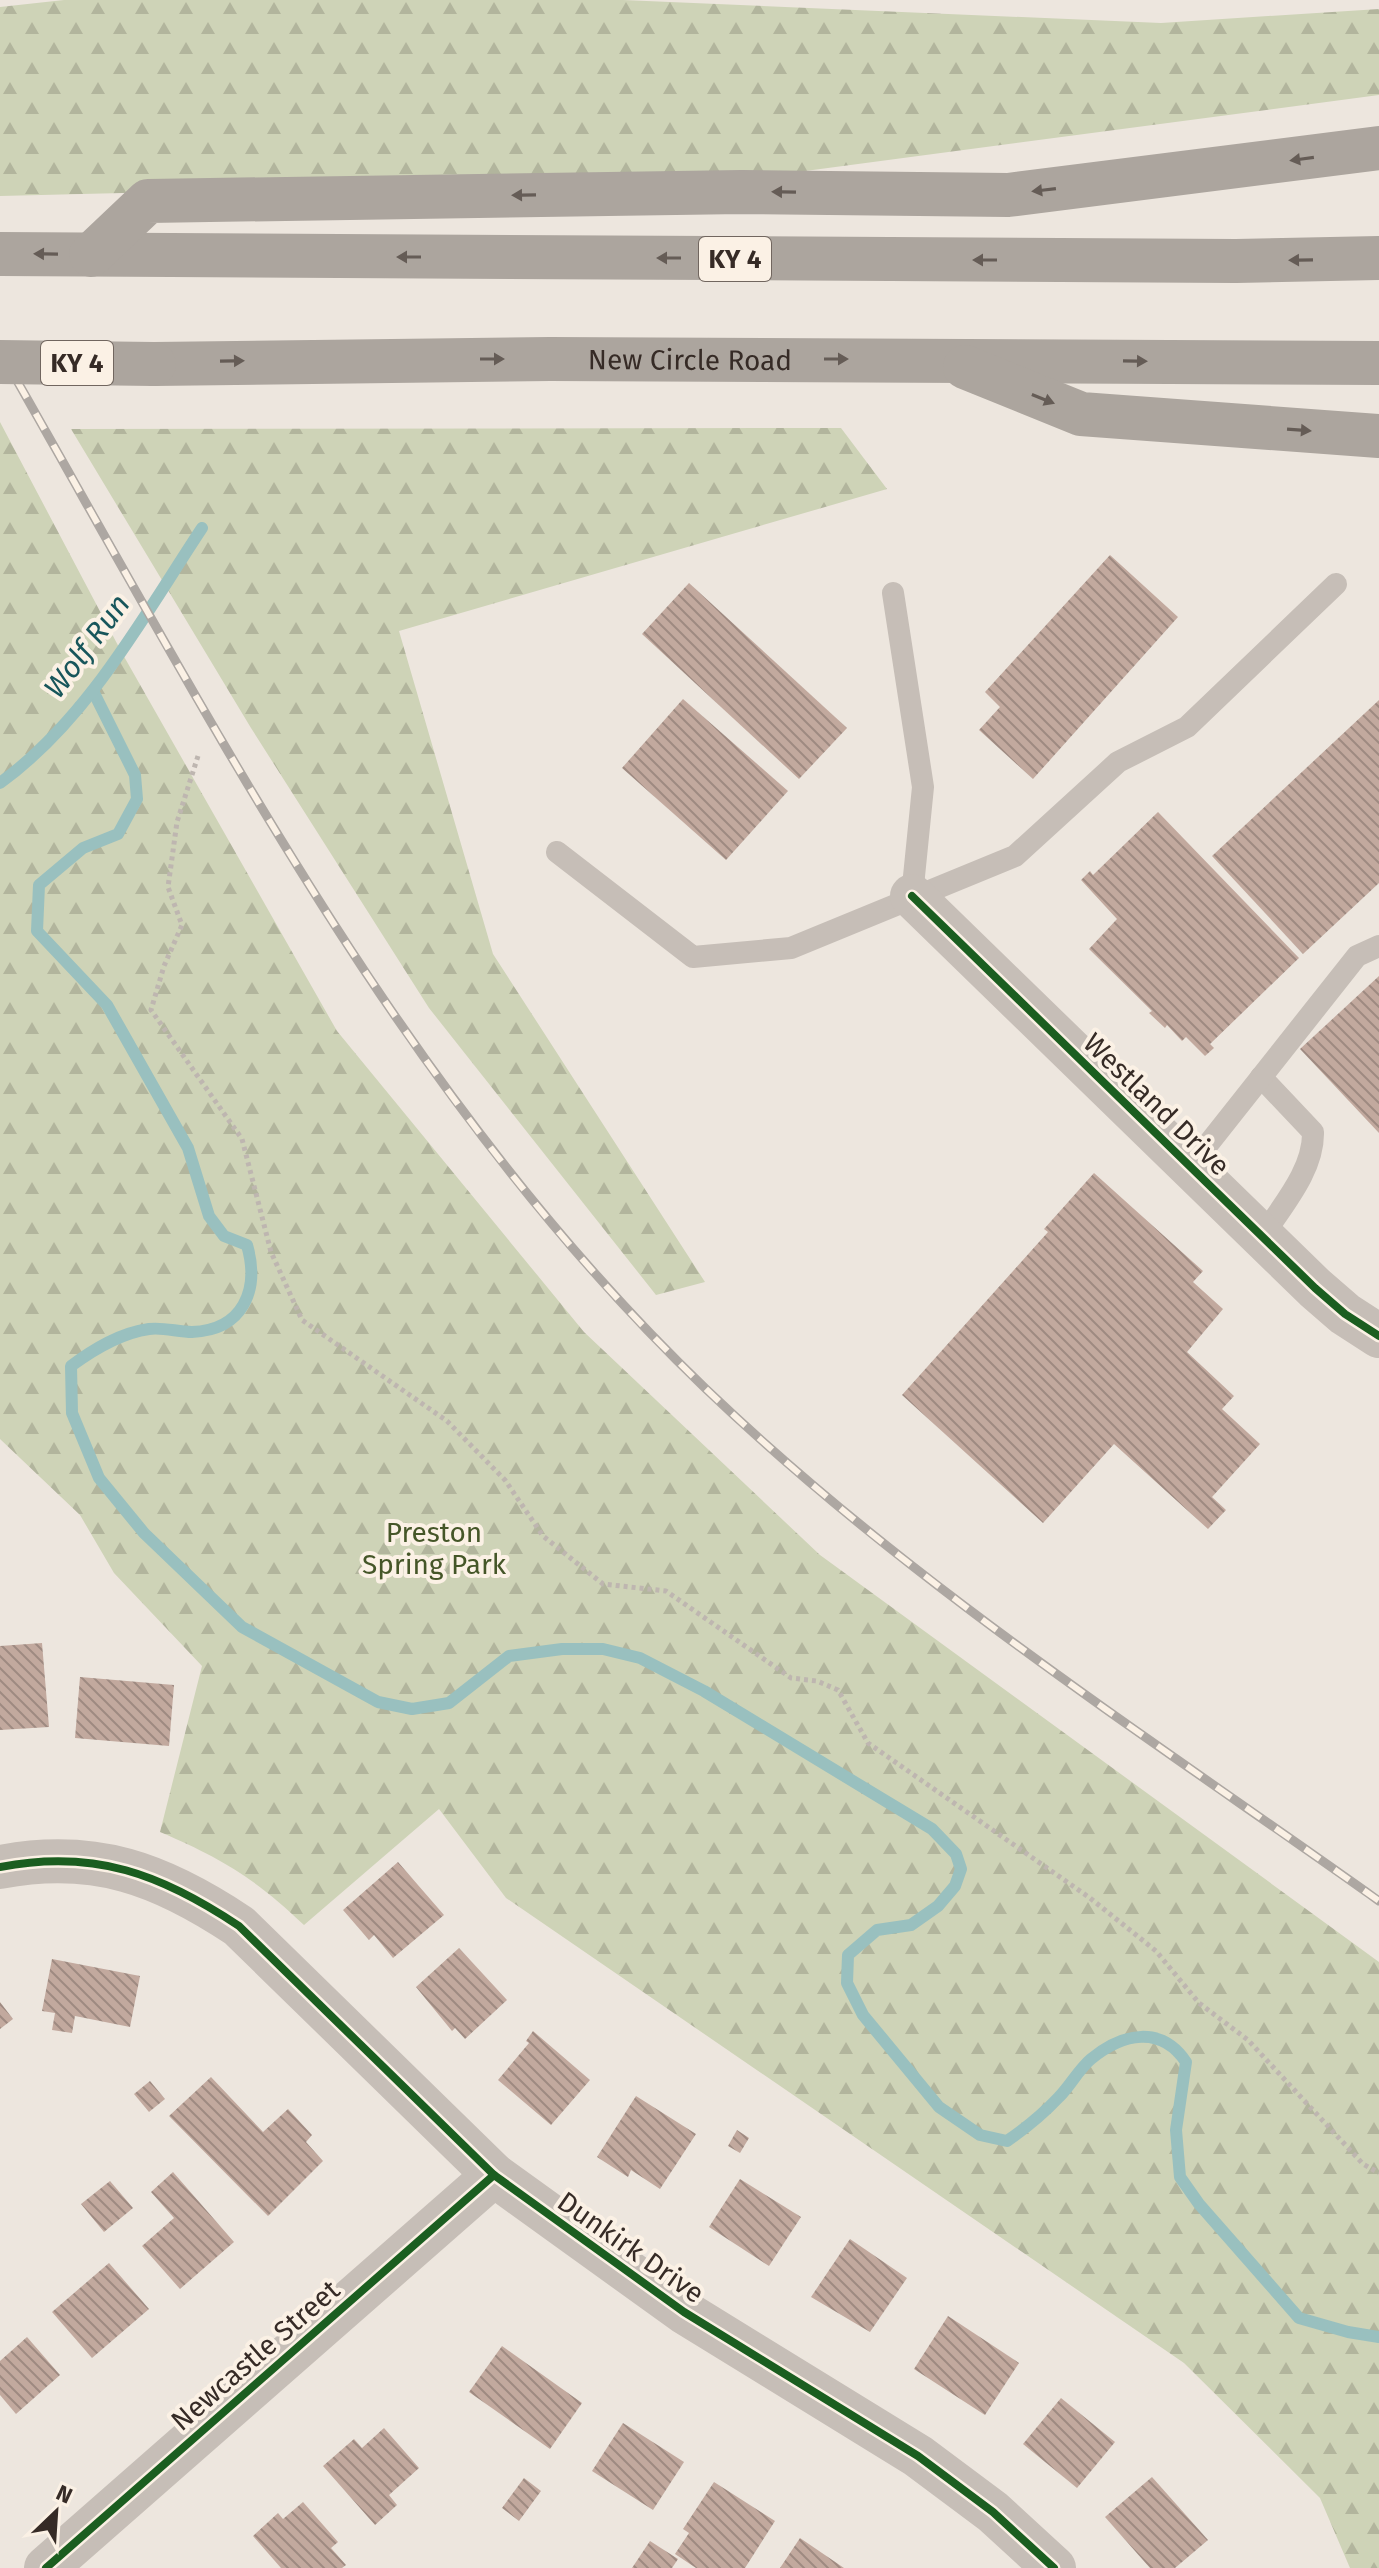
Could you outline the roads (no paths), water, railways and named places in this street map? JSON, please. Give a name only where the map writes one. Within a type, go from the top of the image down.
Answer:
[{"type":"highway","points":[[91,255],[148,201],[742,192],[1008,195],[1379,148]]},
{"type":"highway","name":"KY 4","points":[[0,254],[1236,261],[1379,258]]},
{"type":"highway","points":[[945,359],[1081,414],[1379,436]]},
{"type":"highway","name":"New Circle Road","points":[[0,362],[154,364],[233,360],[945,359],[1379,363]]},
{"type":"street","name":"Westland Drive","points":[[912,896],[1325,1297],[1379,1336]]},
{"type":"street","name":"Dunkirk Drive","points":[[0,1867],[28,1862],[83,1860],[141,1872],[190,1894],[221,1914],[291,1974],[494,2175],[684,2312],[918,2456],[993,2512],[1054,2568]]},
{"type":"street","name":"Newcastle Street","points":[[46,2568],[494,2175]]},
{"type":"lane","points":[[557,852],[693,957],[791,948],[1015,856],[1118,762],[1187,727],[1336,584]]},
{"type":"lane","points":[[893,593],[923,787],[912,896]]},
{"type":"lane","points":[[1190,1167],[1357,956],[1379,946]]},
{"type":"lane","points":[[1261,1077],[1313,1132],[1314,1144],[1307,1166],[1262,1237]]},
{"type":"waterway","name":"Wolf Run","points":[[0,783],[32,757],[87,698],[202,528]]},
{"type":"waterway","points":[[93,691],[135,775],[137,799],[118,834],[83,848],[39,885],[37,931],[107,1005],[188,1148],[209,1216],[224,1236],[247,1245],[251,1277],[244,1305],[224,1324],[210,1330],[192,1332],[160,1329],[138,1331],[108,1343],[71,1366],[72,1413],[99,1478],[144,1533],[242,1627],[378,1702],[412,1709],[449,1703],[509,1656],[562,1649],[603,1649],[640,1658],[704,1691],[932,1829],[956,1854],[961,1869],[955,1886],[938,1906],[911,1925],[877,1930],[848,1955],[847,1983],[863,2015],[939,2107],[980,2135],[1007,2141],[1047,2109],[1087,2063],[1103,2050],[1116,2043],[1141,2037],[1165,2042],[1186,2062],[1176,2130],[1180,2177],[1199,2204],[1299,2318],[1379,2337]]},
{"type":"railway","points":[[0,351],[234,762],[316,896],[403,1028],[496,1154],[596,1275],[706,1389],[865,1528],[1033,1657],[1379,1901]]},
{"type":"park label","name":"Preston Spring Park","points":[[434,1548]]}]
